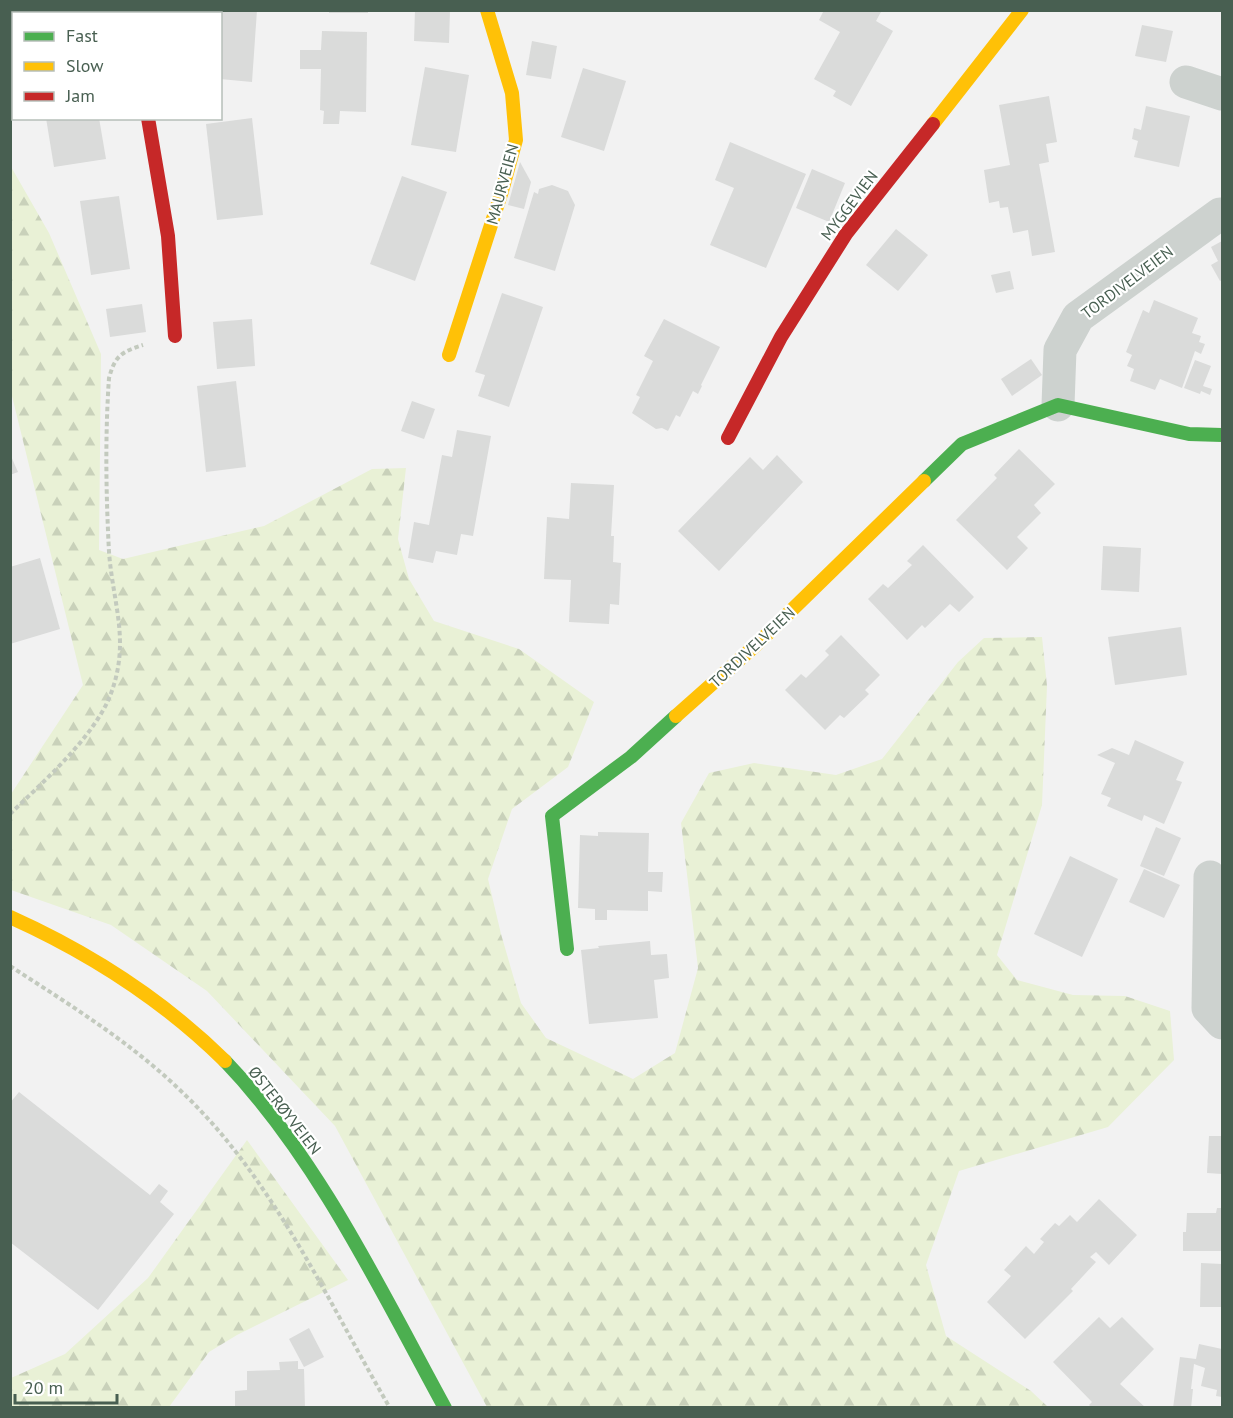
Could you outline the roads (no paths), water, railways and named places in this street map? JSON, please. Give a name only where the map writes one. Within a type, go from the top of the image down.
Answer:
[{"type":"street","name":"MAURVEIEN","points":[[449,355],[502,191],[516,140],[512,93],[487,10]]},
{"type":"street","name":"MYGGEVIEN","points":[[728,438],[781,337],[846,234],[1022,10]]},
{"type":"street","points":[[1186,82],[1222,94]]},
{"type":"street","points":[[148,120],[168,236],[175,336]]},
{"type":"street","name":"TORDIVELVEIEN","points":[[567,949],[552,816],[631,757],[756,645],[962,444],[1058,405],[1060,350],[1078,317],[1220,214]]},
{"type":"street","points":[[1058,405],[1189,434],[1222,435]]},
{"type":"street","points":[[1210,877],[1208,1008],[1222,1023]]},
{"type":"street","name":"ØSTERØYVEIEN","points":[[10,916],[76,948],[134,982],[171,1011],[250,1088],[320,1184],[445,1407]]}]
